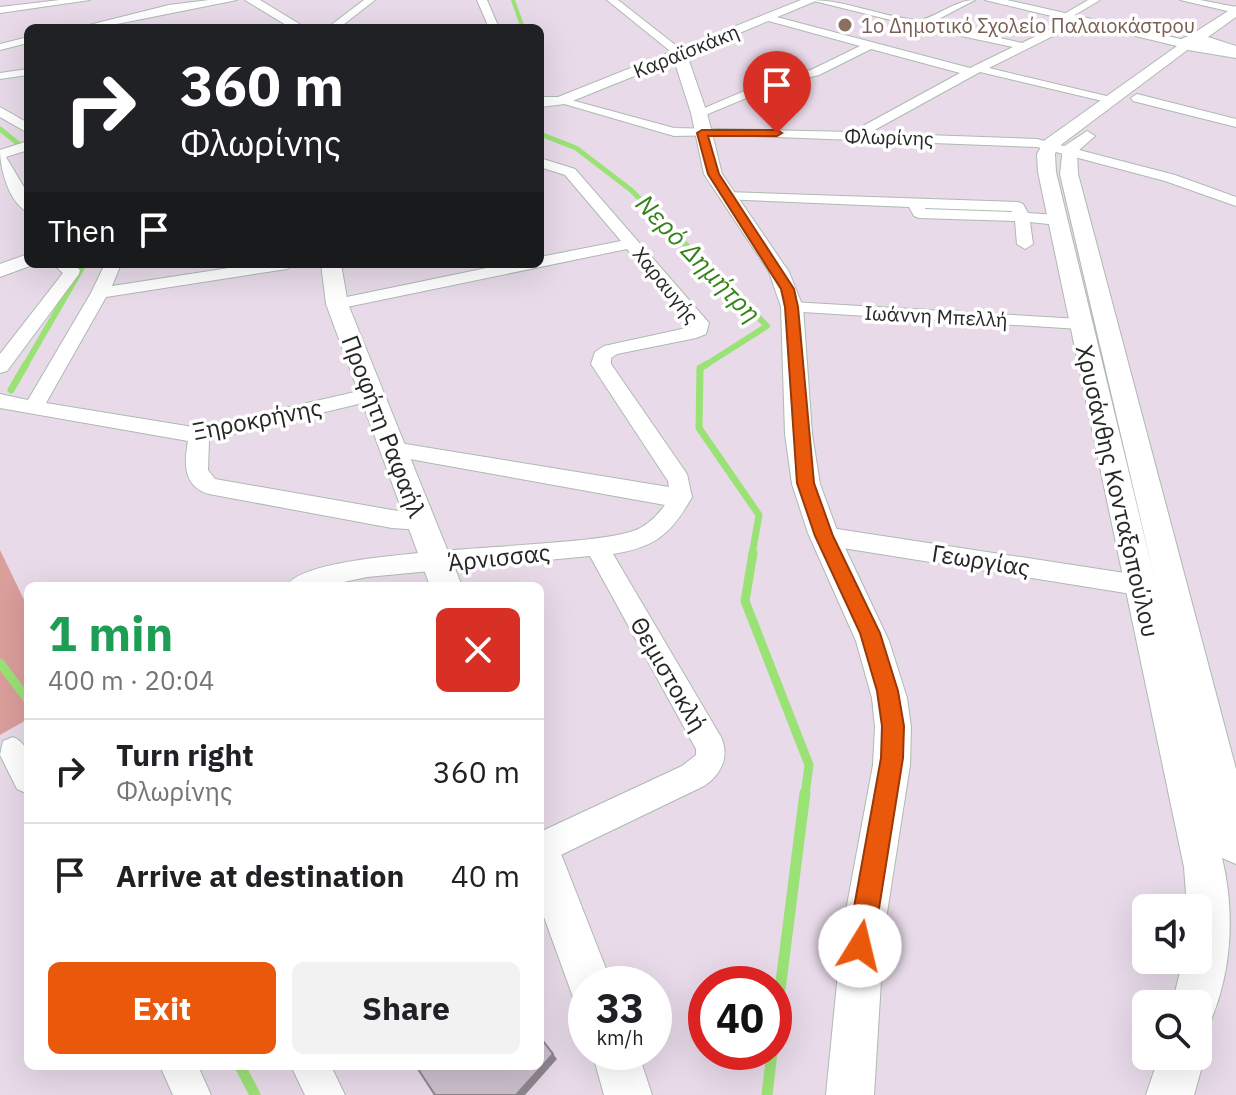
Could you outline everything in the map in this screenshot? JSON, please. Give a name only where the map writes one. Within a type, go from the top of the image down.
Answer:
[{"type":"main road","points":[[1199,44],[1236,10]]},
{"type":"main road","points":[[1199,44],[1236,26]]},
{"type":"main road","points":[[1199,44],[1236,52]]},
{"type":"street","points":[[0,10],[85,0]]},
{"type":"street","points":[[101,24],[232,0]]},
{"type":"street","points":[[251,0],[293,24]]},
{"type":"street","points":[[337,24],[370,0]]},
{"type":"street","points":[[482,0],[492,24]]},
{"type":"street","points":[[814,0],[906,23],[926,24],[1025,47]]},
{"type":"street","name":"Καραϊσκάκη","points":[[560,101],[814,0]]},
{"type":"street","points":[[909,36],[927,20],[970,0]]},
{"type":"street","points":[[991,0],[1138,34],[1199,44]]},
{"type":"street","points":[[855,136],[1025,47],[1095,0]]},
{"type":"street","points":[[1185,0],[1236,10]]},
{"type":"street","points":[[619,2],[679,53],[713,174],[779,272],[792,307],[805,483],[824,536],[870,633],[887,691],[893,726],[892,758],[860,946],[850,1095]]},
{"type":"street","points":[[146,3],[184,7]]},
{"type":"street","points":[[769,18],[882,50],[1111,101]]},
{"type":"street","points":[[0,47],[24,41]]},
{"type":"street","points":[[882,50],[895,43]]},
{"type":"street","points":[[1060,148],[1137,98],[1199,44]]},
{"type":"street","points":[[1060,148],[1111,101],[1199,44]]},
{"type":"street","points":[[701,123],[774,82],[815,73],[868,46]]},
{"type":"street","points":[[0,76],[24,73]]},
{"type":"street","points":[[1137,98],[1236,123]]},
{"type":"street","name":"Φλωρίνης","points":[[544,102],[560,101],[674,132],[701,123],[855,136],[1023,141],[1170,178],[1236,202]]},
{"type":"street","points":[[0,111],[24,126]]},
{"type":"street","points":[[24,147],[0,157],[24,200]]},
{"type":"street","name":"Χρυσάνθης Κονταξοπούλου","points":[[1198,990],[1210,933],[1204,867],[1047,172],[1046,154],[1060,148],[1236,844]]},
{"type":"street","points":[[544,163],[570,172]]},
{"type":"street","points":[[544,177],[570,172]]},
{"type":"street","name":"Χαραυγής","points":[[570,172],[700,323],[700,330],[611,350],[602,356],[601,364],[679,480],[681,497]]},
{"type":"street","points":[[727,196],[1018,207],[1025,244]]},
{"type":"street","points":[[1022,217],[1057,220]]},
{"type":"street","points":[[544,261],[632,243]]},
{"type":"street","points":[[0,271],[24,262]]},
{"type":"street","points":[[0,367],[71,274],[72,270],[68,268]]},
{"type":"street","points":[[33,408],[100,293],[111,268]]},
{"type":"street","points":[[100,293],[261,268]]},
{"type":"street","name":"Προφήτη Ραφαήλ","points":[[332,268],[337,304],[441,575]]},
{"type":"street","points":[[337,304],[511,268]]},
{"type":"street","name":"Ιωάννη Μπελλή","points":[[792,307],[1080,324]]},
{"type":"street","name":"Ξηροκρήνης","points":[[0,401],[199,435],[372,394]]},
{"type":"street","points":[[199,435],[195,470],[198,478],[209,486],[392,519],[421,521]]},
{"type":"street","points":[[393,449],[681,497]]},
{"type":"street","name":"Άρνισσας","points":[[309,582],[346,571],[441,575],[627,542],[651,533],[668,518],[681,497]]},
{"type":"street","name":"Γεωργίας","points":[[824,536],[1138,585]]},
{"type":"street","name":"Θεμιστοκλή","points":[[544,848],[693,776],[704,769],[712,754],[711,747],[596,546]]},
{"type":"street","points":[[14,750],[24,771]]},
{"type":"street","points":[[544,861],[583,966]]},
{"type":"street","points":[[181,1070],[192,1095]]},
{"type":"street","points":[[312,1070],[326,1095]]},
{"type":"street","points":[[620,1070],[628,1095]]},
{"type":"street","points":[[1170,1095],[1178,1070]]},
{"type":"shaded area","points":[[0,550],[24,600],[24,721],[0,735]]},
{"type":"building","points":[[544,1042],[553,1054],[544,1064]]},
{"type":"building","points":[[419,1070],[539,1070],[516,1095],[435,1095]]},
{"type":"waterway","name":"Νερό Δημήτρη","points":[[513,0],[522,24]]},
{"type":"waterway","points":[[0,129],[20,145]]},
{"type":"waterway","name":"Νερό Δημήτρη","points":[[544,136],[576,148],[631,190],[767,326],[704,366]]},
{"type":"waterway","points":[[25,366],[82,268]]},
{"type":"waterway","points":[[11,390],[26,364]]},
{"type":"waterway","name":"Νερό Δημήτρη","points":[[707,364],[700,368],[699,428],[759,515],[752,555]]},
{"type":"waterway","name":"Νερό Δημήτρη","points":[[753,553],[745,601],[809,765],[805,795]]},
{"type":"waterway","points":[[0,663],[24,695]]},
{"type":"waterway","name":"Νερό Δημήτρη","points":[[783,966],[805,793]]},
{"type":"waterway","points":[[242,1070],[255,1095]]},
{"type":"waterway","name":"Νερό Δημήτρη","points":[[767,1095],[770,1070]]},
{"type":"place","name":"1ο Δημοτικό Σχολείο Παλαιοκάστρου","points":[[845,25]]},
{"type":"route","points":[[777,133],[702,133],[713,174],[779,272],[787,289],[792,307],[805,483],[824,536],[870,633],[887,691],[893,726],[892,758],[860,946]]}]
